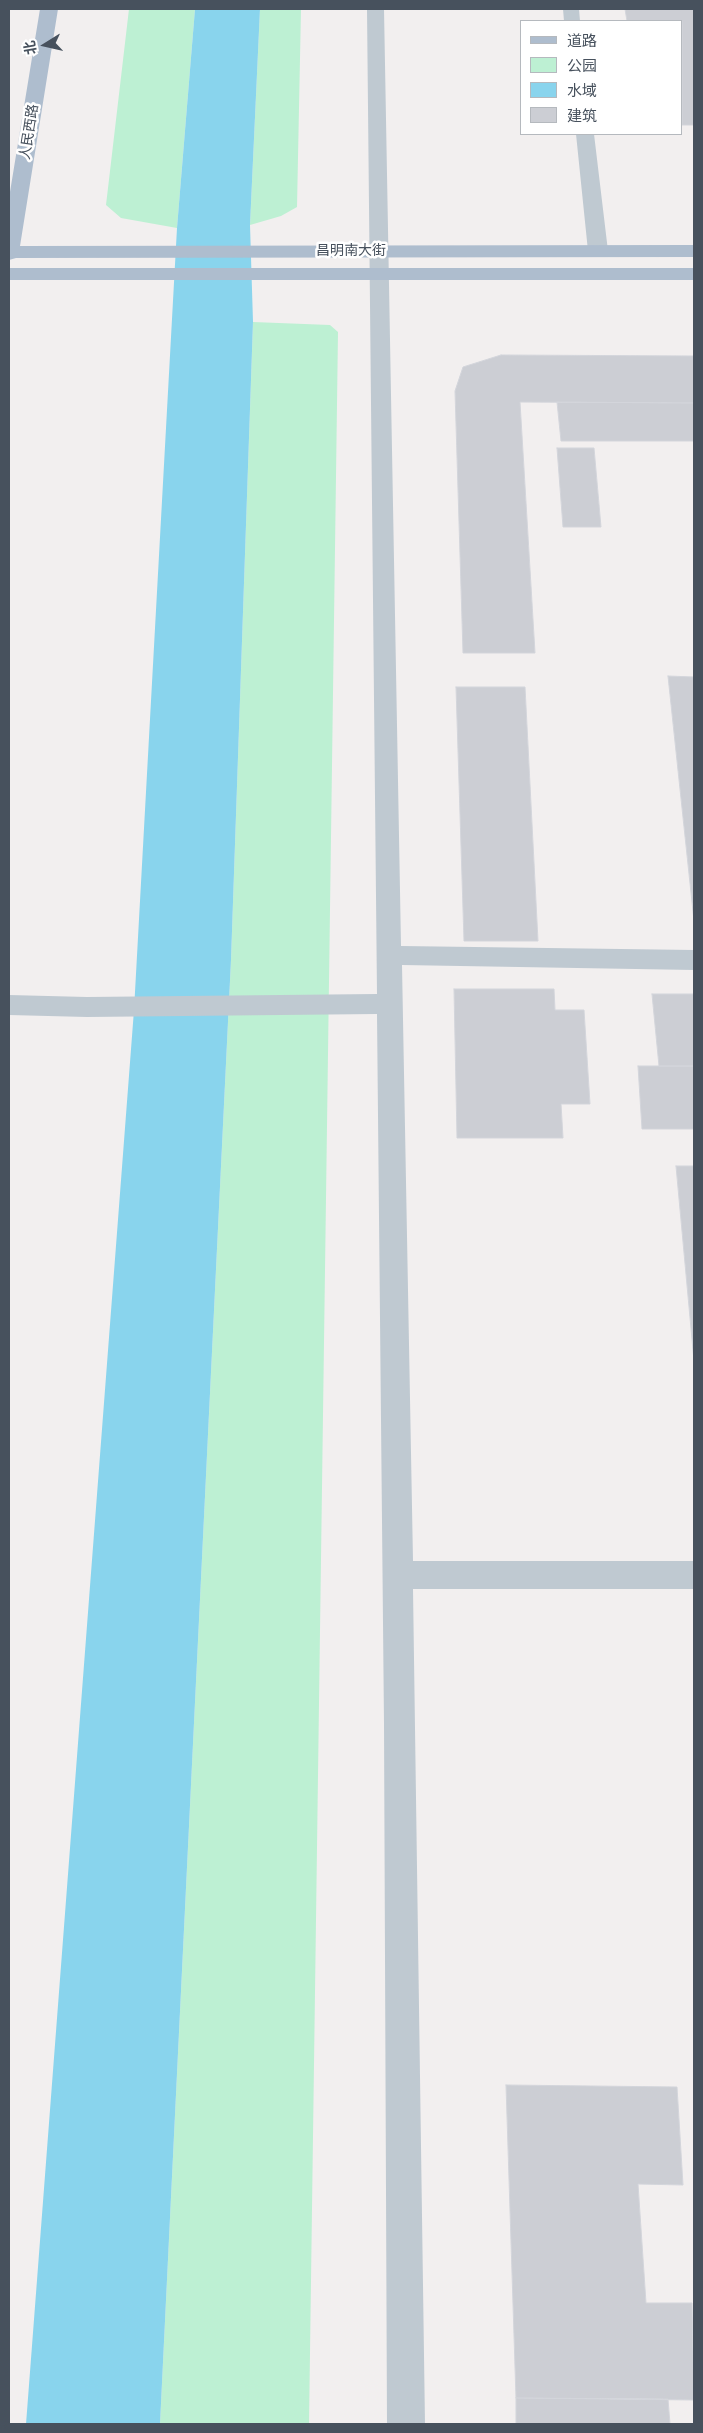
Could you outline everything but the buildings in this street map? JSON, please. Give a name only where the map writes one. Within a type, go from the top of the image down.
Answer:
[{"type":"main road","name":"人民西路","points":[[9,253],[49,9]]},
{"type":"main road","name":"昌明南大街","points":[[9,253],[278,251],[379,263],[694,274]]},
{"type":"main road","name":"昌明南大街","points":[[9,274],[275,274],[379,263],[598,251],[694,251]]},
{"type":"street","points":[[375,9],[398,1575],[406,2424]]},
{"type":"street","points":[[585,135],[598,251]]},
{"type":"street","points":[[389,955],[694,960]]},
{"type":"street","points":[[9,1006],[249,1007],[389,1004]]},
{"type":"street","points":[[398,1575],[694,1575]]},
{"type":"green space","points":[[129,9],[195,9],[177,228],[121,218],[106,205]]},
{"type":"green space","points":[[260,9],[301,9],[297,207],[281,216],[250,225]]},
{"type":"green space","points":[[253,322],[330,325],[338,332],[309,2424],[160,2424],[231,960]]},
{"type":"water","points":[[195,9],[260,9],[250,225],[253,322],[231,960],[160,2424],[26,2424],[134,1010],[177,228]]}]
